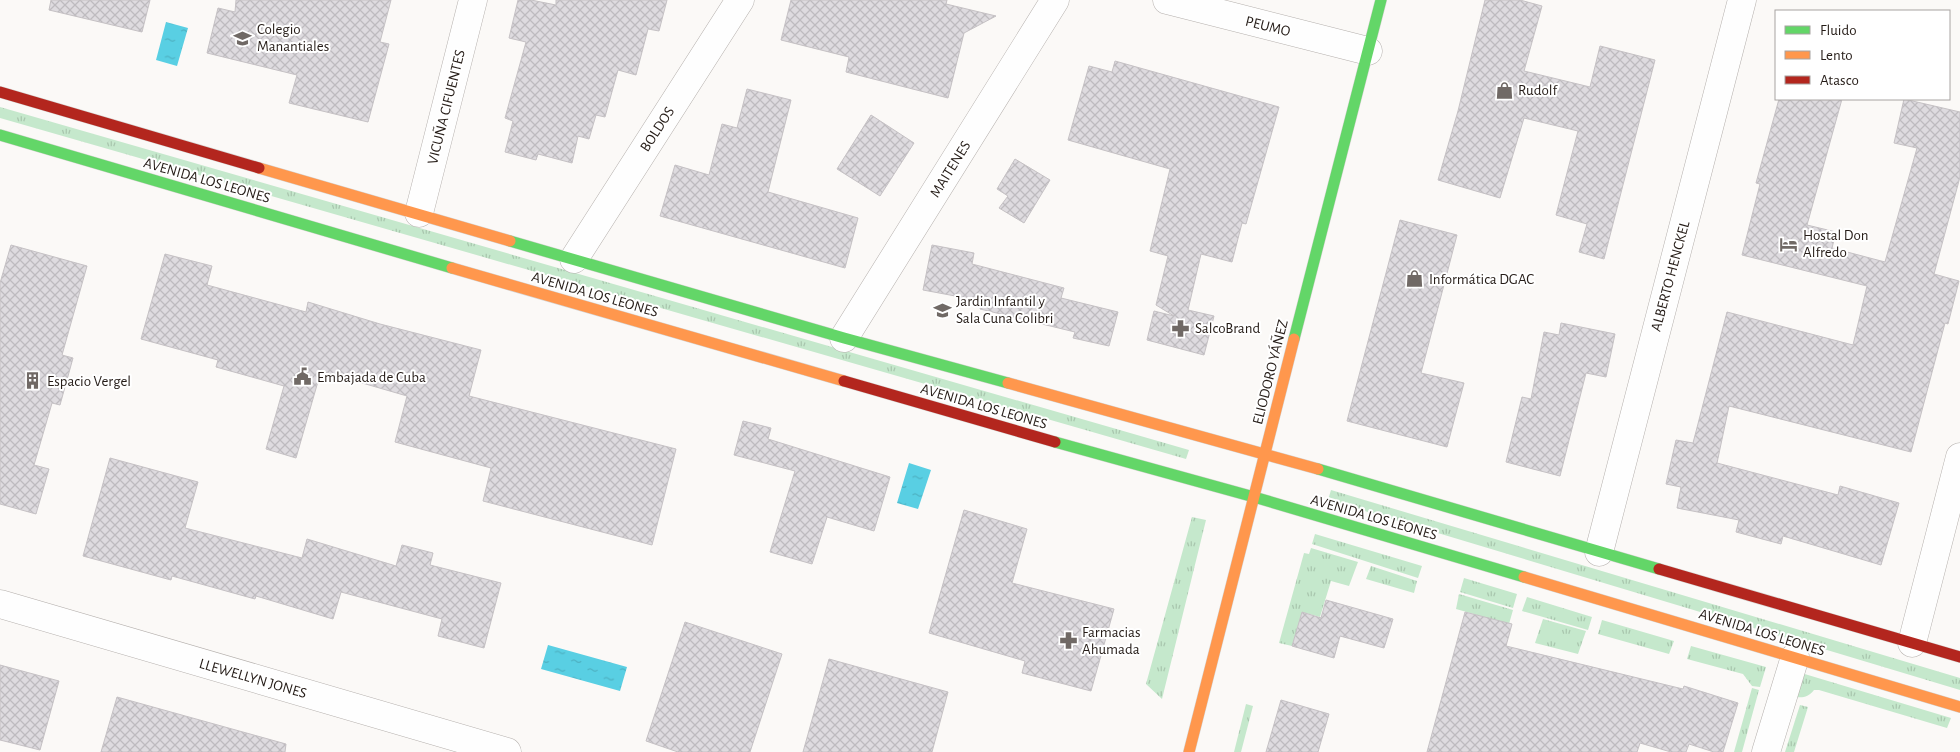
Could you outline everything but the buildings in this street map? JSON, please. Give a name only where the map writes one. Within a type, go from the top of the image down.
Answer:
[{"type":"main road","name":"ELIODORO YÁÑEZ","points":[[1188,752],[1382,0]]},
{"type":"main road","name":"AVENIDA LOS LEONES","points":[[0,92],[844,338],[1264,454],[1960,657]]},
{"type":"main road","name":"AVENIDA LOS LEONES","points":[[0,135],[559,300],[1254,497],[1960,707]]},
{"type":"street","name":"VICUÑA CIFUENTES","points":[[418,213],[473,0]]},
{"type":"street","name":"BOLDOS","points":[[574,259],[740,0]]},
{"type":"street","name":"MAITENES","points":[[844,338],[1055,0]]},
{"type":"street","name":"PEUMO","points":[[1167,0],[1368,51]]},
{"type":"street","name":"ALBERTO HENCKEL","points":[[1599,552],[1742,0]]},
{"type":"street","points":[[1912,643],[1960,456]]},
{"type":"street","name":"LLEWELLYN JONES","points":[[0,604],[506,752]]},
{"type":"street","points":[[1766,752],[1795,657]]},
{"type":"green space","points":[[0,107],[1189,450],[1186,459],[0,118]]},
{"type":"green space","points":[[1331,490],[1960,678],[1960,690],[1328,500]]},
{"type":"green space","points":[[1192,517],[1206,520],[1162,699],[1146,684]]},
{"type":"green space","points":[[1315,534],[1422,566],[1418,578],[1312,544]]},
{"type":"green space","points":[[1311,548],[1358,562],[1349,586],[1331,581],[1320,617],[1302,612],[1292,646],[1279,643],[1304,553],[1309,554]]},
{"type":"green space","points":[[1371,566],[1417,581],[1414,593],[1366,579]]},
{"type":"green space","points":[[1464,578],[1517,594],[1513,608],[1460,592]]},
{"type":"green space","points":[[1459,594],[1513,610],[1509,624],[1456,609]]},
{"type":"green space","points":[[1527,597],[1592,617],[1588,630],[1522,611]]},
{"type":"green space","points":[[1543,619],[1586,631],[1578,654],[1535,643]]},
{"type":"green space","points":[[1602,620],[1674,641],[1669,654],[1598,634]]},
{"type":"green space","points":[[1691,646],[1766,667],[1760,687],[1752,686],[1743,674],[1687,659]]},
{"type":"green space","points":[[1798,672],[1951,718],[1947,728],[1819,690],[1814,690],[1809,695],[1803,697],[1790,696]]},
{"type":"green space","points":[[1752,688],[1759,690],[1742,752],[1734,752]]},
{"type":"green space","points":[[1246,704],[1253,706],[1241,752],[1234,752]]},
{"type":"green space","points":[[1800,705],[1808,707],[1794,752],[1785,752]]},
{"type":"water","points":[[166,22],[188,28],[177,66],[156,60]]},
{"type":"water","points":[[909,463],[931,470],[918,509],[897,503]]},
{"type":"water","points":[[548,645],[627,667],[620,691],[541,669]]},
{"type":"traffic: fast","points":[[1294,339],[1381,0]]},
{"type":"traffic: fast","points":[[0,135],[452,268]]},
{"type":"traffic: fast","points":[[510,241],[844,338],[1008,383]]},
{"type":"traffic: fast","points":[[1055,442],[1254,497],[1524,577]]},
{"type":"traffic: fast","points":[[1318,469],[1659,569]]},
{"type":"traffic: slow","points":[[259,168],[510,241]]},
{"type":"traffic: slow","points":[[452,268],[844,381]]},
{"type":"traffic: slow","points":[[1189,752],[1294,339]]},
{"type":"traffic: slow","points":[[1008,383],[1318,469]]},
{"type":"traffic: slow","points":[[1524,577],[1960,707]]},
{"type":"traffic: jam","points":[[0,92],[259,168]]},
{"type":"traffic: jam","points":[[844,381],[1055,442]]},
{"type":"traffic: jam","points":[[1659,569],[1960,657]]},
{"type":"place","name":"Colegio Manantiales","points":[[243,38]]},
{"type":"place","name":"Rudolf","points":[[1504,90]]},
{"type":"place","name":"Hostal Don Alfredo","points":[[1789,244]]},
{"type":"place","name":"Informática DGAC","points":[[1415,279]]},
{"type":"place","name":"Jardin Infantil y Sala Cuna Colibri","points":[[942,310]]},
{"type":"place","name":"SalcoBrand","points":[[1181,328]]},
{"type":"place","name":"Embajada de Cuba","points":[[303,377]]},
{"type":"place","name":"Espacio Vergel","points":[[33,381]]},
{"type":"place","name":"Farmacias Ahumada","points":[[1068,641]]}]
